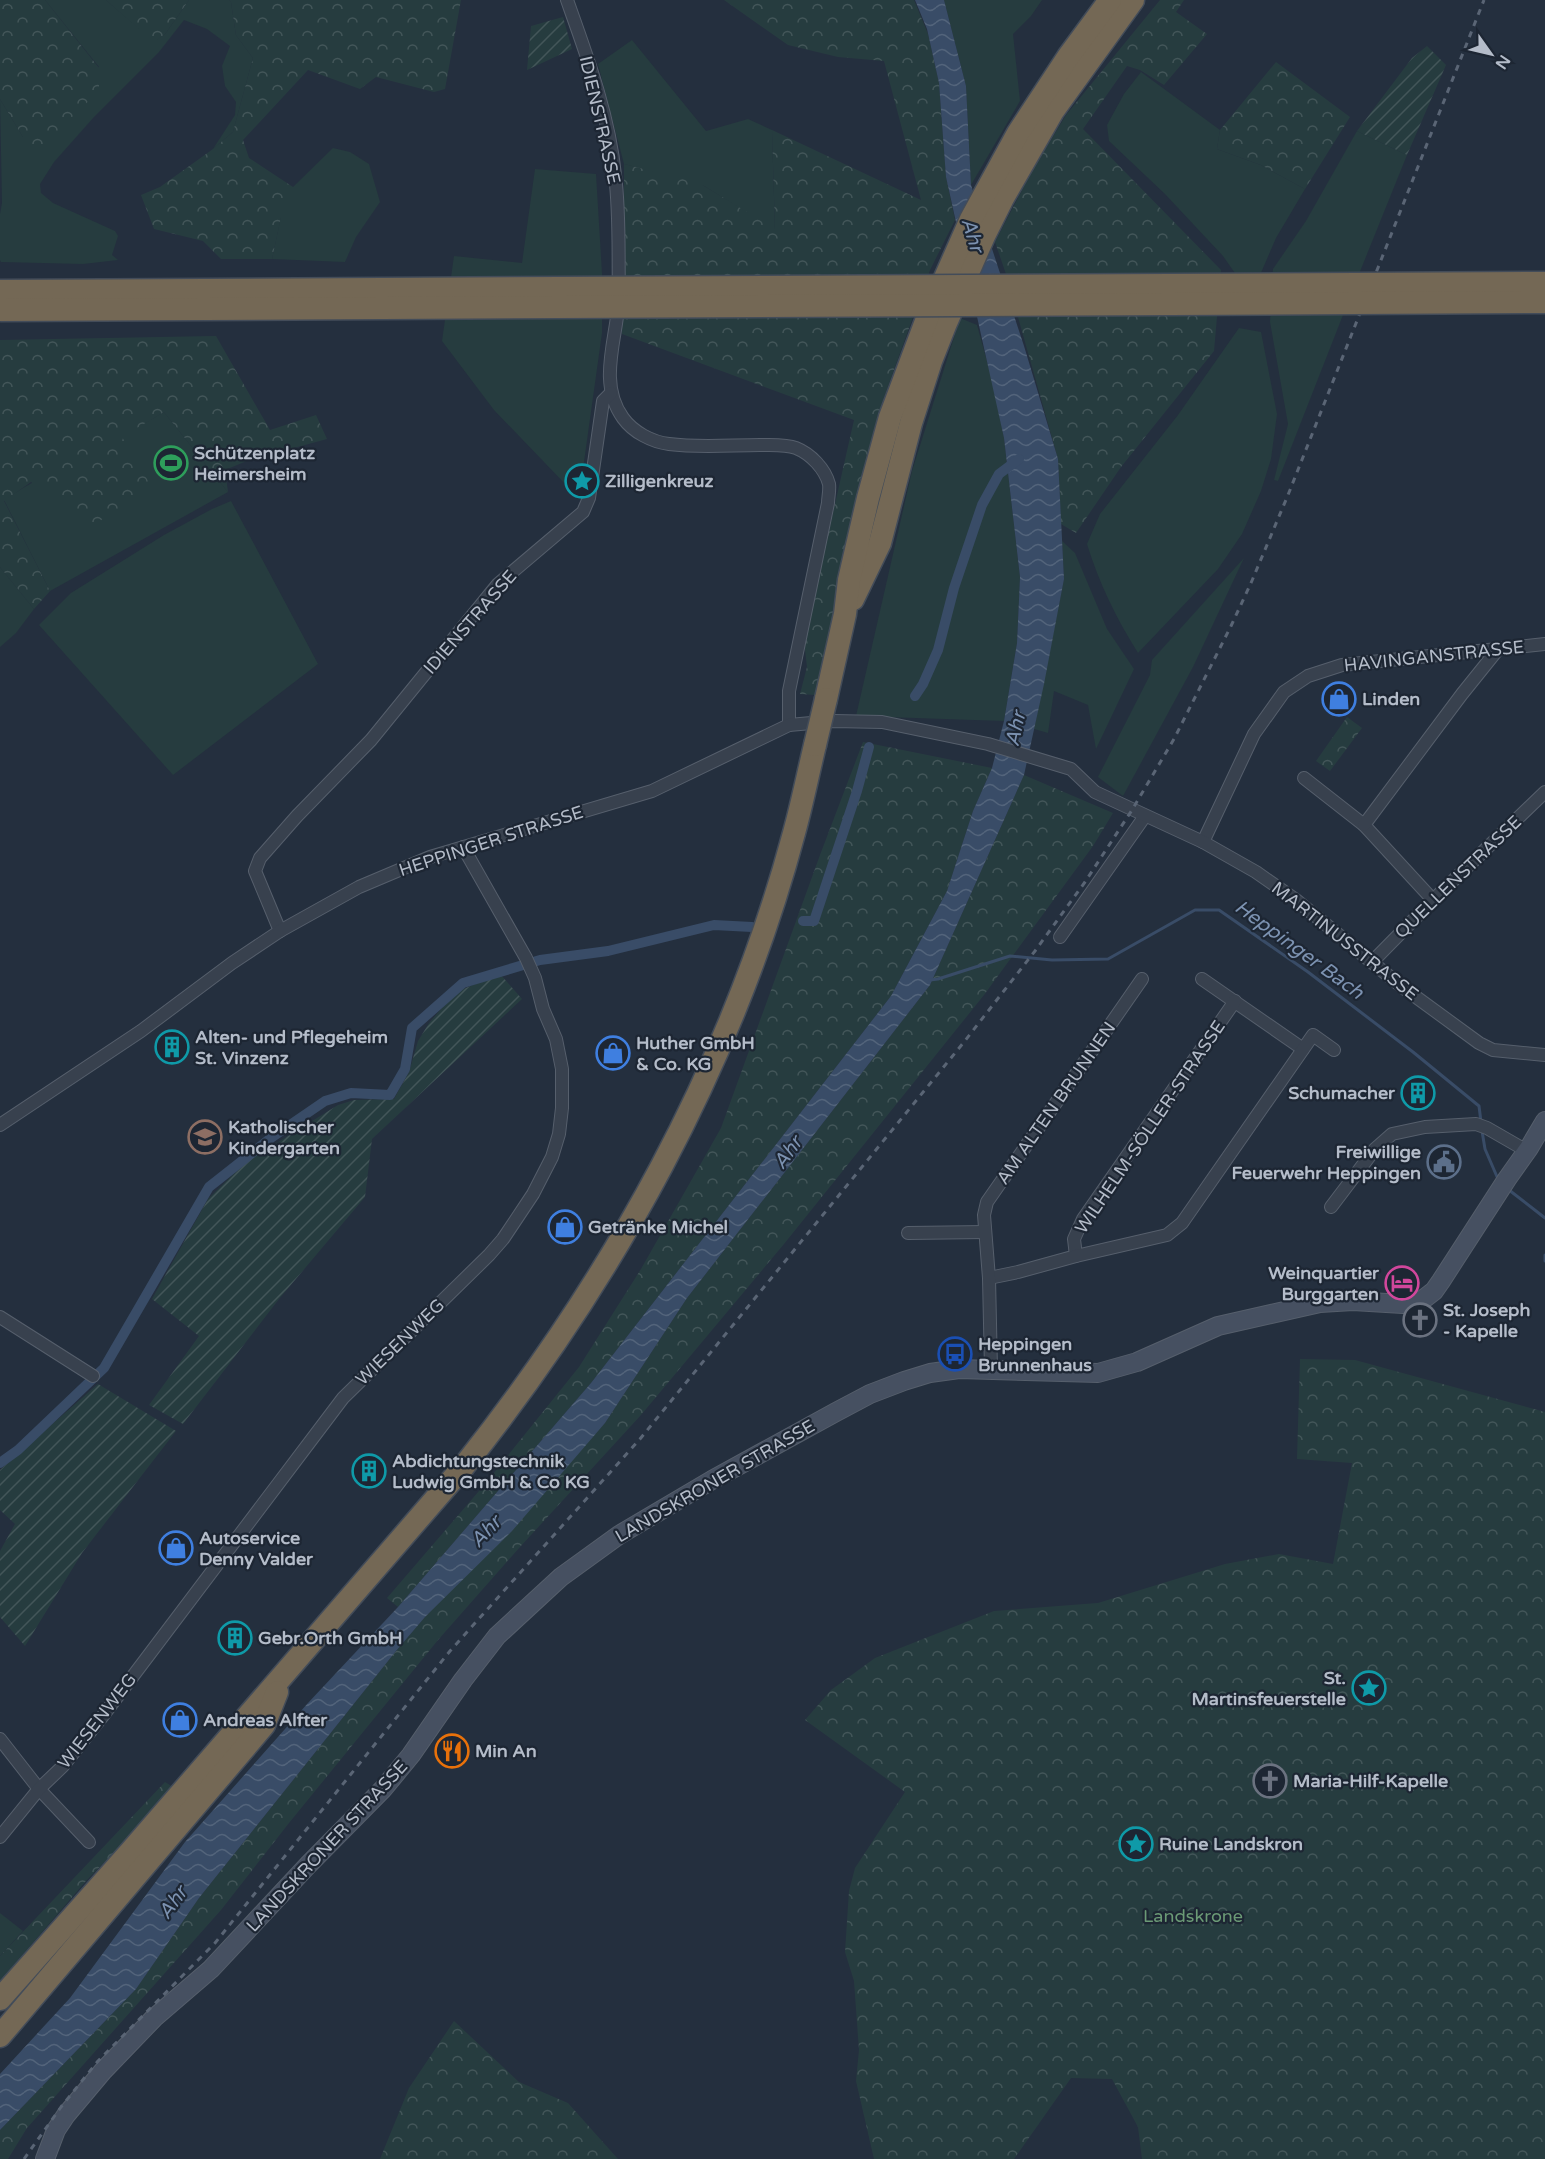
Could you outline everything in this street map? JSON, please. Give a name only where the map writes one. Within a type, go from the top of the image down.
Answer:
[{"type":"highway","points":[[924,353],[971,219],[1018,133],[1045,90],[1110,0]]},
{"type":"highway","points":[[0,1999],[424,1512],[510,1408],[579,1308],[639,1210],[686,1119],[714,1058],[753,962],[794,834],[845,614],[849,580],[890,417],[924,353],[946,323],[984,236],[1022,163],[1053,111],[1133,0]]},
{"type":"highway","points":[[0,291],[1545,283]]},
{"type":"highway","points":[[0,310],[1545,302]]},
{"type":"highway","points":[[0,2036],[264,1725],[286,1671]]},
{"type":"main road","name":"LANDSKRONER STRASSE","points":[[45,2159],[66,2115],[103,2071],[154,2018],[211,1969],[383,1789],[411,1755],[497,1636],[561,1576],[619,1534],[712,1480],[870,1394],[930,1373],[991,1368],[1098,1373],[1137,1362],[1218,1326],[1284,1310],[1353,1301],[1403,1304],[1421,1301],[1434,1291],[1502,1186],[1537,1152],[1545,1121]]},
{"type":"street","name":"IDIENSTRASSE","points":[[280,931],[255,871],[260,858],[297,816],[371,740],[498,584],[583,512],[589,498],[603,401],[610,393],[619,298],[618,202],[615,173],[592,73],[567,0]]},
{"type":"street","points":[[610,393],[623,417],[637,432],[651,439],[668,444],[775,445],[796,448],[822,468],[829,485],[828,502],[789,691],[789,725]]},
{"type":"street","name":"HAVINGANSTRASSE","points":[[1203,842],[1254,734],[1284,692],[1308,676],[1342,666],[1545,645]]},
{"type":"street","points":[[1364,825],[1499,648]]},
{"type":"street","name":"HEPPINGER STRASSE","points":[[0,1125],[141,1031],[232,963],[280,931],[367,884],[430,857],[652,791],[789,725],[806,722],[859,721]]},
{"type":"street","name":"MARTINUSSTRASSE","points":[[859,721],[882,723],[988,744],[1071,769],[1095,792],[1203,842],[1256,872],[1479,1043],[1493,1050],[1545,1055]]},
{"type":"street","points":[[1304,778],[1364,825],[1433,900]]},
{"type":"street","name":"QUELLENSTRASSE","points":[[1372,962],[1545,792]]},
{"type":"street","points":[[1060,937],[1145,816]]},
{"type":"street","name":"WIESENWEG","points":[[0,1838],[39,1789],[63,1766],[95,1725],[235,1544],[267,1497],[343,1398],[503,1239],[533,1194],[552,1158],[559,1134],[562,1107],[562,1069],[556,1039],[543,1009],[528,963],[463,847]]},
{"type":"street","name":"AM ALTEN BRUNNEN","points":[[991,1368],[989,1278],[984,1215],[987,1202],[1142,979]]},
{"type":"street","name":"WILHELM-SÖLLER-STRASSE","points":[[989,1278],[1173,1231],[1182,1223],[1303,1049],[1202,979]]},
{"type":"street","name":"WILHELM-SÖLLER-STRASSE","points":[[1076,1256],[1074,1239],[1083,1219],[1235,1001]]},
{"type":"street","points":[[1303,1049],[1313,1035],[1334,1050]]},
{"type":"street","points":[[1331,1208],[1375,1149],[1392,1134],[1425,1127],[1481,1126],[1520,1147],[1537,1152]]},
{"type":"street","points":[[908,1233],[985,1232]]},
{"type":"street","points":[[0,1317],[93,1376]]},
{"type":"street","points":[[0,1739],[39,1789],[90,1842]]},
{"type":"green space","points":[[0,0],[45,0],[99,68],[99,91],[39,149],[23,137],[0,99]]},
{"type":"green space","points":[[45,0],[106,0],[154,41],[165,34],[189,0],[229,0],[236,35],[253,58],[233,132],[213,149],[235,115],[236,102],[225,86],[222,66],[230,46],[207,29],[184,20],[159,52],[94,117],[54,162],[40,184],[41,193],[53,203],[115,231],[118,236],[112,255],[118,260],[83,264],[1,262],[0,260],[2,203],[0,99],[23,137],[99,67]]},
{"type":"green space","points":[[106,0],[189,0],[165,34],[154,42]]},
{"type":"green space","points":[[229,0],[461,0],[445,89],[434,92],[376,77],[360,89],[308,70],[243,140],[249,158],[293,187],[293,201],[281,217],[272,259],[221,259],[203,241],[154,229],[141,195],[160,187],[233,132],[253,58],[236,35]]},
{"type":"green space","points":[[724,0],[914,0],[928,34],[939,83],[946,177],[955,220],[930,270],[878,414],[815,695],[800,694],[807,667],[804,641],[854,420],[622,334],[624,164],[699,183],[775,229],[772,130],[921,200],[884,61],[838,57],[788,45]]},
{"type":"green space","points":[[944,0],[1042,0],[1031,16],[1013,34],[1020,101],[971,185],[966,86]]},
{"type":"green space","points":[[1160,0],[1184,0],[1176,12],[1207,34],[1164,85],[1140,70],[1127,66],[1083,129],[1221,270],[1214,351],[1121,467],[1076,533],[1061,524],[1058,459],[995,242],[1032,171],[1066,115]]},
{"type":"green space","points":[[563,17],[572,49],[527,70],[531,26]]},
{"type":"green space","points":[[632,40],[706,131],[748,119],[772,130],[775,230],[704,186],[624,164],[598,64]]},
{"type":"green space","points":[[1427,46],[1446,65],[1407,155],[1357,131],[1412,58]]},
{"type":"green space","points":[[1276,62],[1350,117],[1305,189],[1261,165],[1217,149],[1220,130]]},
{"type":"green space","points":[[1141,72],[1220,130],[1217,149],[1261,165],[1305,189],[1276,238],[1251,296],[1223,256],[1165,194],[1109,141],[1107,125],[1124,94]]},
{"type":"green space","points":[[1357,131],[1407,155],[1278,481],[1274,480],[1288,424],[1270,322],[1273,269],[1306,221]]},
{"type":"green space","points":[[333,148],[350,152],[369,164],[380,202],[356,237],[345,262],[272,259],[281,216],[292,201],[293,187]]},
{"type":"green space","points":[[535,169],[596,174],[602,273],[602,333],[582,476],[569,488],[494,410],[442,341],[454,256],[522,263]]},
{"type":"green space","points":[[960,318],[977,325],[993,383],[1004,438],[1020,577],[1017,643],[1004,721],[856,716],[912,471]]},
{"type":"green space","points":[[1239,328],[1261,332],[1277,414],[1271,459],[1261,491],[1242,534],[1218,569],[1138,653],[1109,600],[1087,544],[1100,514],[1178,415]]},
{"type":"green space","points":[[216,336],[270,430],[316,415],[327,439],[249,460],[225,470],[228,492],[164,412],[122,437],[153,489],[88,528],[31,482],[4,501],[50,591],[34,609],[0,567],[0,340]]},
{"type":"green space","points":[[164,412],[228,492],[50,591],[4,500]]},
{"type":"green space","points":[[231,501],[318,664],[173,775],[39,625],[71,593],[164,535]]},
{"type":"green space","points":[[1062,541],[1075,553],[1107,629],[1134,669],[1096,749],[1088,705],[1054,691],[1048,733],[1034,729],[1064,579]]},
{"type":"green space","points":[[1244,558],[1193,667],[1123,796],[1098,777],[1150,675],[1152,660]]},
{"type":"green space","points":[[0,567],[34,609],[16,633],[0,647]]},
{"type":"green space","points":[[1347,717],[1362,728],[1330,771],[1316,761]]},
{"type":"green space","points":[[863,742],[992,768],[973,811],[947,891],[891,996],[591,1383],[398,1607],[387,1598],[485,1484],[579,1367],[641,1269],[721,1128]]},
{"type":"green space","points":[[1024,775],[1113,813],[1093,846],[984,995],[784,1244],[641,1415],[438,1640],[221,1910],[27,2128],[8,2159],[0,2159],[0,2130],[136,1989],[199,1898],[396,1651],[605,1423],[687,1298],[930,985]]},
{"type":"green space","points":[[500,974],[522,999],[372,1139],[365,1197],[279,1299],[183,1424],[149,1405],[199,1336],[152,1299],[208,1199],[246,1162],[338,1105],[354,1100],[394,1099],[409,1072],[418,1041],[429,1023],[456,992]]},
{"type":"green space","name":"Landskrone","points":[[1300,1359],[1355,1360],[1545,1412],[1545,2159],[1142,2159],[1138,2127],[1112,2079],[1071,2078],[1014,2159],[874,2159],[856,2081],[859,2050],[854,1981],[845,1952],[849,1891],[855,1868],[905,1792],[805,1720],[831,1690],[875,1658],[994,1611],[1098,1603],[1225,1564],[1279,1554],[1333,1564],[1352,1463],[1297,1459]]},
{"type":"green space","points":[[98,1384],[176,1431],[82,1553],[25,1646],[0,1617],[0,1551],[15,1524],[0,1510],[0,1470]]},
{"type":"green space","points":[[165,1782],[173,1787],[139,1827],[86,1881],[0,1981],[0,1956]]},
{"type":"green space","points":[[0,1913],[23,1931],[0,1956]]},
{"type":"green space","points":[[454,2021],[519,2082],[568,2103],[618,2159],[380,2159],[409,2088]]},
{"type":"water","name":"Ahr","points":[[915,0],[944,0],[966,86],[971,185],[1058,459],[1064,579],[1024,775],[930,985],[687,1298],[605,1423],[512,1531],[425,1617],[396,1651],[199,1898],[136,1989],[0,2130],[0,2074],[70,1998],[185,1842],[308,1703],[398,1607],[591,1383],[891,996],[947,891],[973,811],[992,768],[1004,721],[1017,643],[1020,577],[1004,438],[946,177],[939,83],[927,29]]},
{"type":"waterway","points":[[915,696],[938,650],[954,588],[982,505],[999,474],[1019,459]]},
{"type":"waterway","points":[[803,921],[814,921],[857,791],[869,747]]},
{"type":"waterway","name":"Heppinger Bach","points":[[930,980],[1010,956],[1052,960],[1108,959],[1195,910],[1219,910],[1308,972],[1413,1052],[1479,1106],[1481,1122]]},
{"type":"waterway","points":[[0,1463],[18,1450],[104,1368],[209,1187],[271,1138],[325,1101],[351,1093],[390,1095],[405,1069],[412,1028],[463,983],[540,960],[608,951],[714,925],[752,927]]},
{"type":"waterway","name":"Heppinger Bach","points":[[1482,1131],[1485,1149],[1498,1179]]},
{"type":"waterway","name":"Heppinger Bach","points":[[1509,1190],[1545,1218]]},
{"type":"waterway","name":"Heppinger Bach","points":[[1545,1255],[1545,1261]]},
{"type":"railway","points":[[24,2159],[61,2107],[98,2061],[215,1943],[450,1651],[640,1439],[964,1042],[1085,882],[1132,810],[1174,739],[1251,583],[1484,0]]},
{"type":"place","name":"Schützenplatz Heimersheim","points":[[171,463]]},
{"type":"place","name":"Zilligenkreuz","points":[[582,481]]},
{"type":"place","name":"Linden","points":[[1339,699]]},
{"type":"place","name":"Alten- und Pflegeheim St. Vinzenz","points":[[172,1047]]},
{"type":"place","name":"Huther GmbH & Co. KG","points":[[613,1053]]},
{"type":"place","name":"Schumacher","points":[[1418,1093]]},
{"type":"place","name":"Katholischer Kindergarten","points":[[205,1137]]},
{"type":"place","name":"Freiwillige Feuerwehr Heppingen","points":[[1444,1162]]},
{"type":"place","name":"Getränke Michel","points":[[565,1227]]},
{"type":"place","name":"Weinquartier Burggarten","points":[[1402,1283]]},
{"type":"place","name":"St. Joseph - Kapelle","points":[[1420,1320]]},
{"type":"place","name":"Heppingen Brunnenhaus","points":[[955,1354]]},
{"type":"place","name":"Abdichtungstechnik Ludwig GmbH & Co KG","points":[[369,1471]]},
{"type":"place","name":"Autoservice Denny Valder","points":[[176,1548]]},
{"type":"place","name":"Gebr.Orth GmbH","points":[[235,1638]]},
{"type":"place","name":"St. Martinsfeuerstelle","points":[[1369,1688]]},
{"type":"place","name":"Andreas Alfter","points":[[180,1720]]},
{"type":"place","name":"Min An","points":[[452,1751]]},
{"type":"place","name":"Maria-Hilf-Kapelle","points":[[1270,1781]]},
{"type":"place","name":"Ruine Landskron","points":[[1136,1844]]}]
